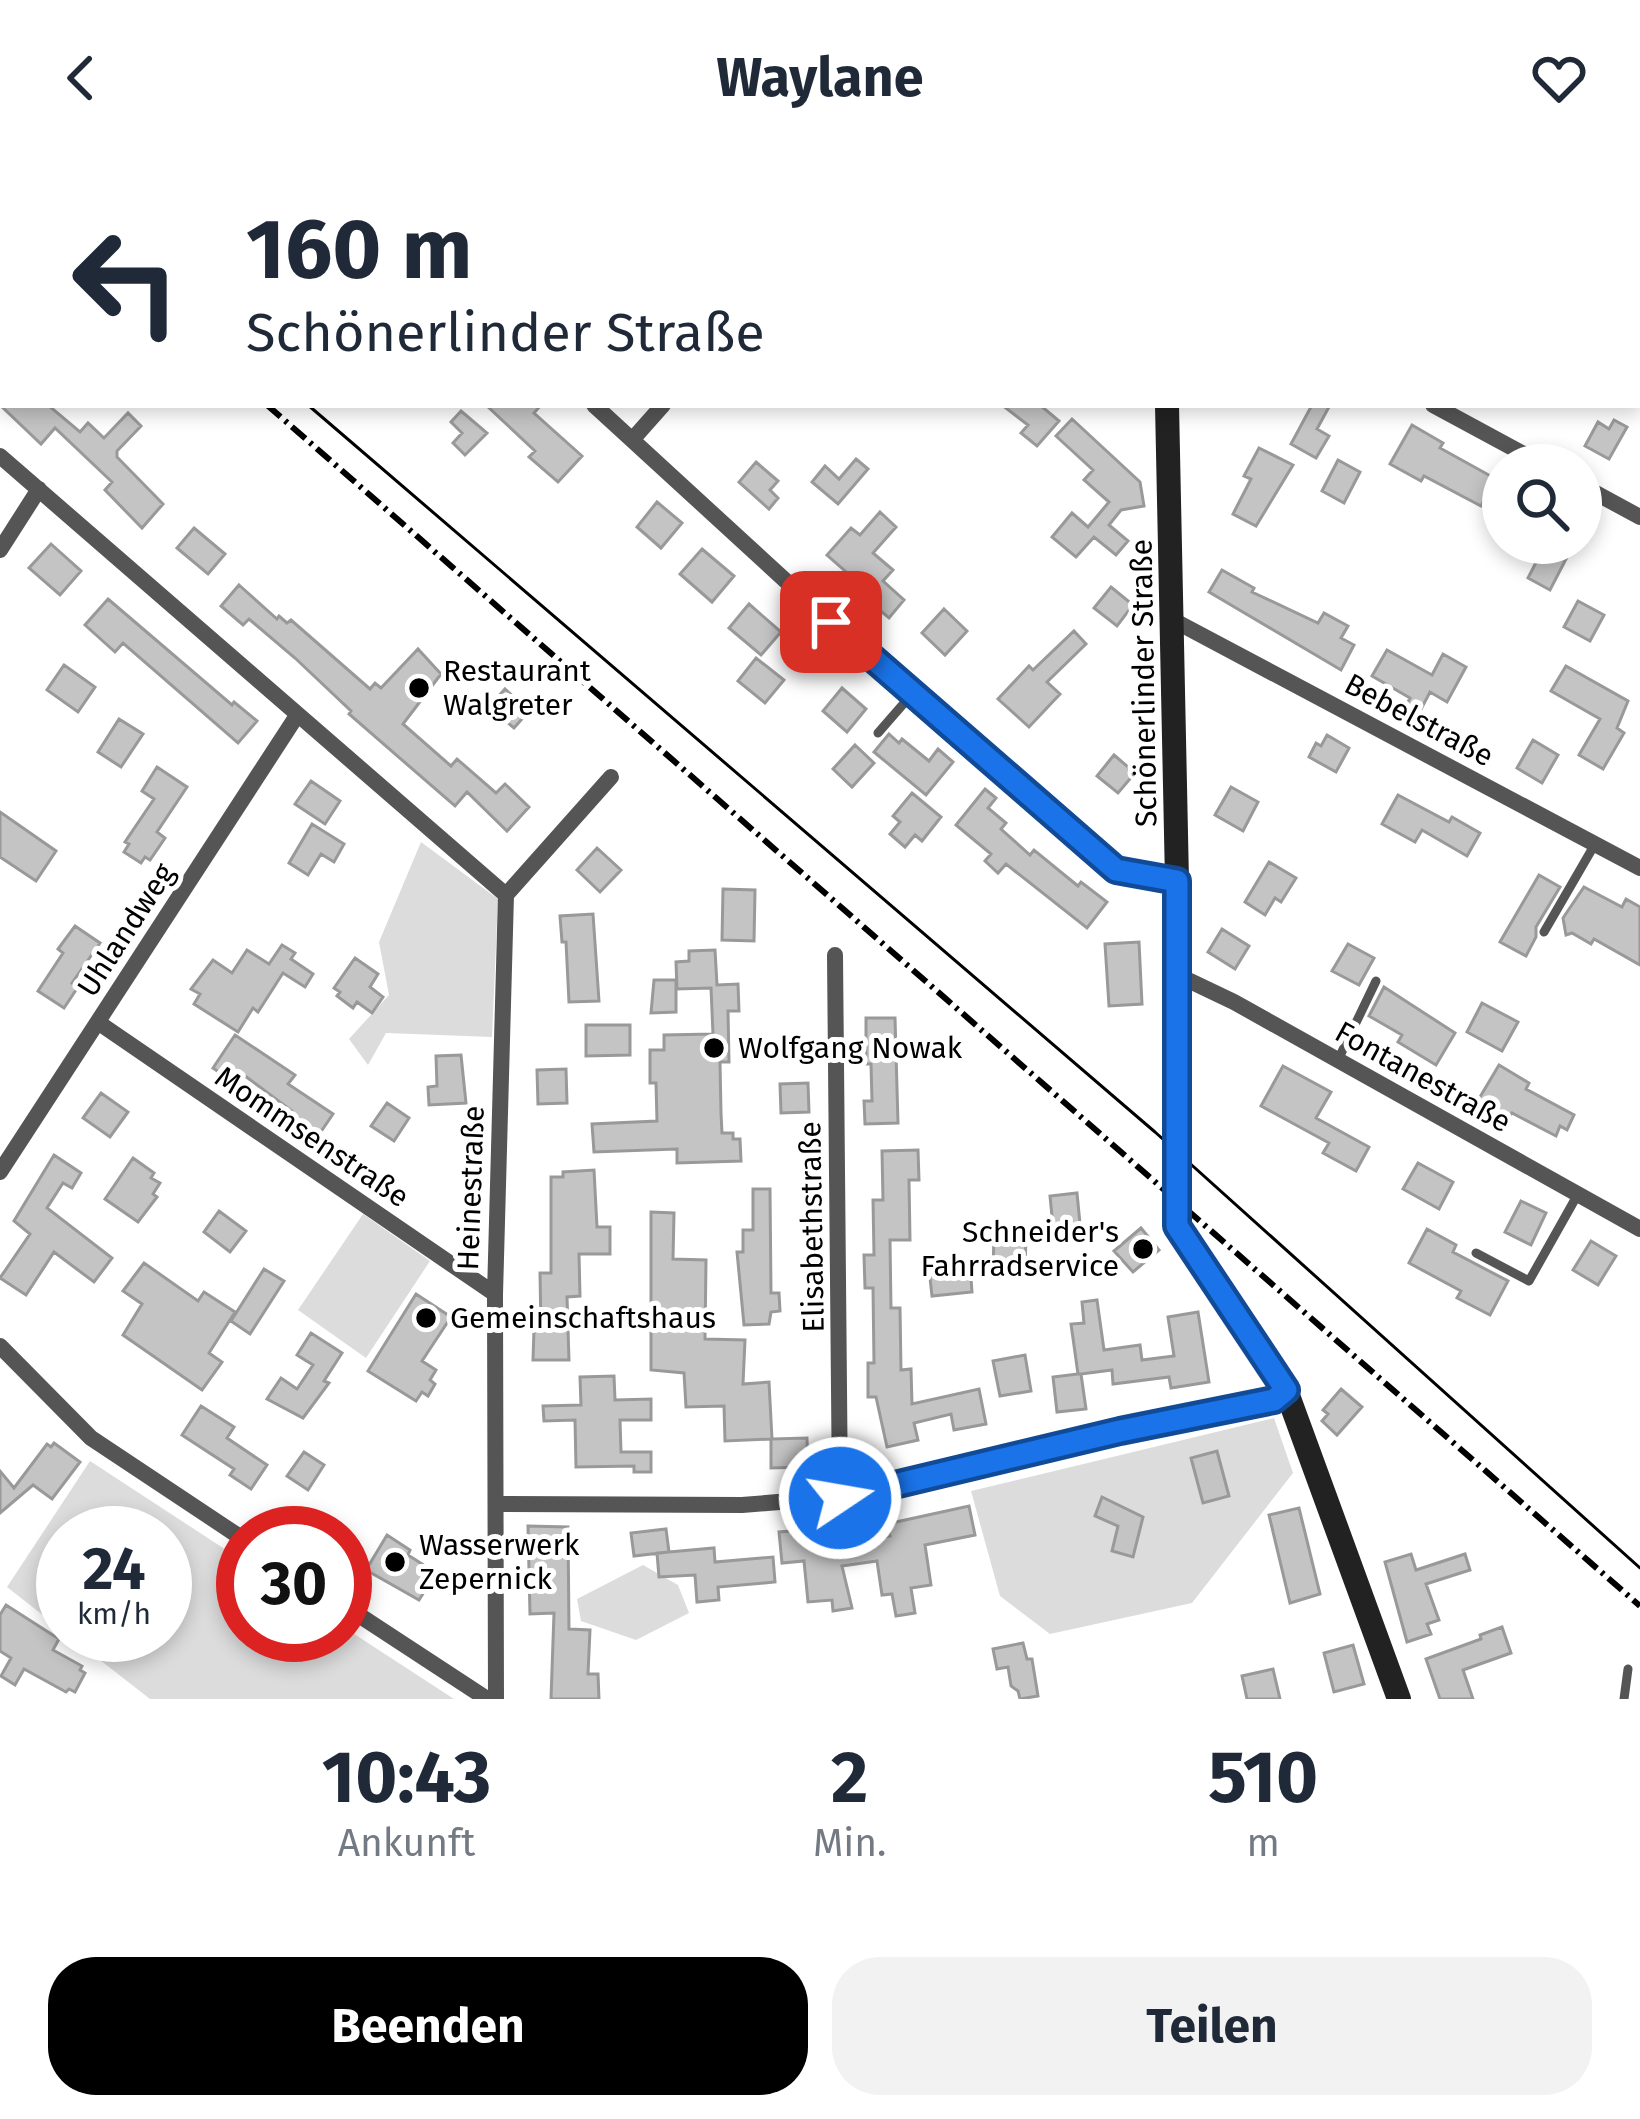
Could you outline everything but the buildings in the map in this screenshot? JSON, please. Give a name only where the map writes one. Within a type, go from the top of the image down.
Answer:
[{"type":"street","points":[[597,408],[912,694],[1116,870],[1177,881]]},
{"type":"street","points":[[632,440],[660,408]]},
{"type":"street","name":"Schönerlinder Straße","points":[[1167,408],[1177,881],[1177,1226],[1286,1390],[1399,1699]]},
{"type":"street","points":[[1439,408],[1505,444]]},
{"type":"street","points":[[0,457],[506,895],[611,777]]},
{"type":"street","points":[[0,550],[39,489]]},
{"type":"street","points":[[1602,496],[1640,517]]},
{"type":"street","name":"Bebelstraße","points":[[1173,620],[1640,868]]},
{"type":"street","name":"Uhlandweg","points":[[0,1172],[296,717]]},
{"type":"street","name":"Heinestraße","points":[[496,1699],[495,1294],[506,895]]},
{"type":"street","name":"Elisabethstraße","points":[[835,955],[840,1498]]},
{"type":"street","name":"Fontanestraße","points":[[1177,980],[1190,981],[1234,1002],[1640,1229]]},
{"type":"street","name":"Mommsenstraße","points":[[99,1023],[495,1294]]},
{"type":"street","points":[[0,1346],[91,1438],[216,1521]]},
{"type":"street","points":[[498,1504],[742,1505],[840,1498],[1120,1431],[1274,1400],[1286,1390]]},
{"type":"street","points":[[372,1624],[487,1699]]},
{"type":"lane","points":[[878,733],[912,694]]},
{"type":"lane","points":[[1544,932],[1595,844]]},
{"type":"lane","points":[[1338,1060],[1376,981]]},
{"type":"lane","points":[[1476,1253],[1528,1281],[1578,1194]]},
{"type":"lane","points":[[1624,1699],[1628,1669]]},
{"type":"shaded area","points":[[421,842],[498,899],[492,1037],[386,1033],[368,1065],[349,1039],[389,995],[379,942]]},
{"type":"shaded area","points":[[363,1214],[430,1261],[366,1358],[298,1310]]},
{"type":"shaded area","points":[[1274,1418],[1293,1473],[1192,1603],[1050,1634],[1000,1596],[971,1491]]},
{"type":"shaded area","points":[[90,1461],[159,1506],[60,1506]]},
{"type":"shaded area","points":[[192,1528],[216,1543],[216,1662],[372,1662],[372,1646],[454,1699],[150,1699],[103,1662],[192,1662]]},
{"type":"shaded area","points":[[36,1543],[36,1610],[7,1587]]},
{"type":"shaded area","points":[[643,1565],[678,1585],[689,1613],[636,1640],[581,1621],[577,1599]]},
{"type":"tram line","points":[[311,408],[1155,1132],[1640,1568]]},
{"type":"railway","points":[[270,408],[1640,1606]]},
{"type":"place","name":"Restaurant Walgreter","points":[[419,688]]},
{"type":"place","name":"Wolfgang Nowak","points":[[714,1048]]},
{"type":"place","name":"Schneider's Fahrradservice","points":[[1143,1249]]},
{"type":"place","name":"Gemeinschaftshaus","points":[[426,1318]]},
{"type":"place","name":"Wasserwerk Zepernick","points":[[395,1562]]},
{"type":"route","points":[[831,622],[1116,870],[1177,881],[1177,1226],[1286,1390],[1274,1400],[1120,1431],[840,1498]]}]
